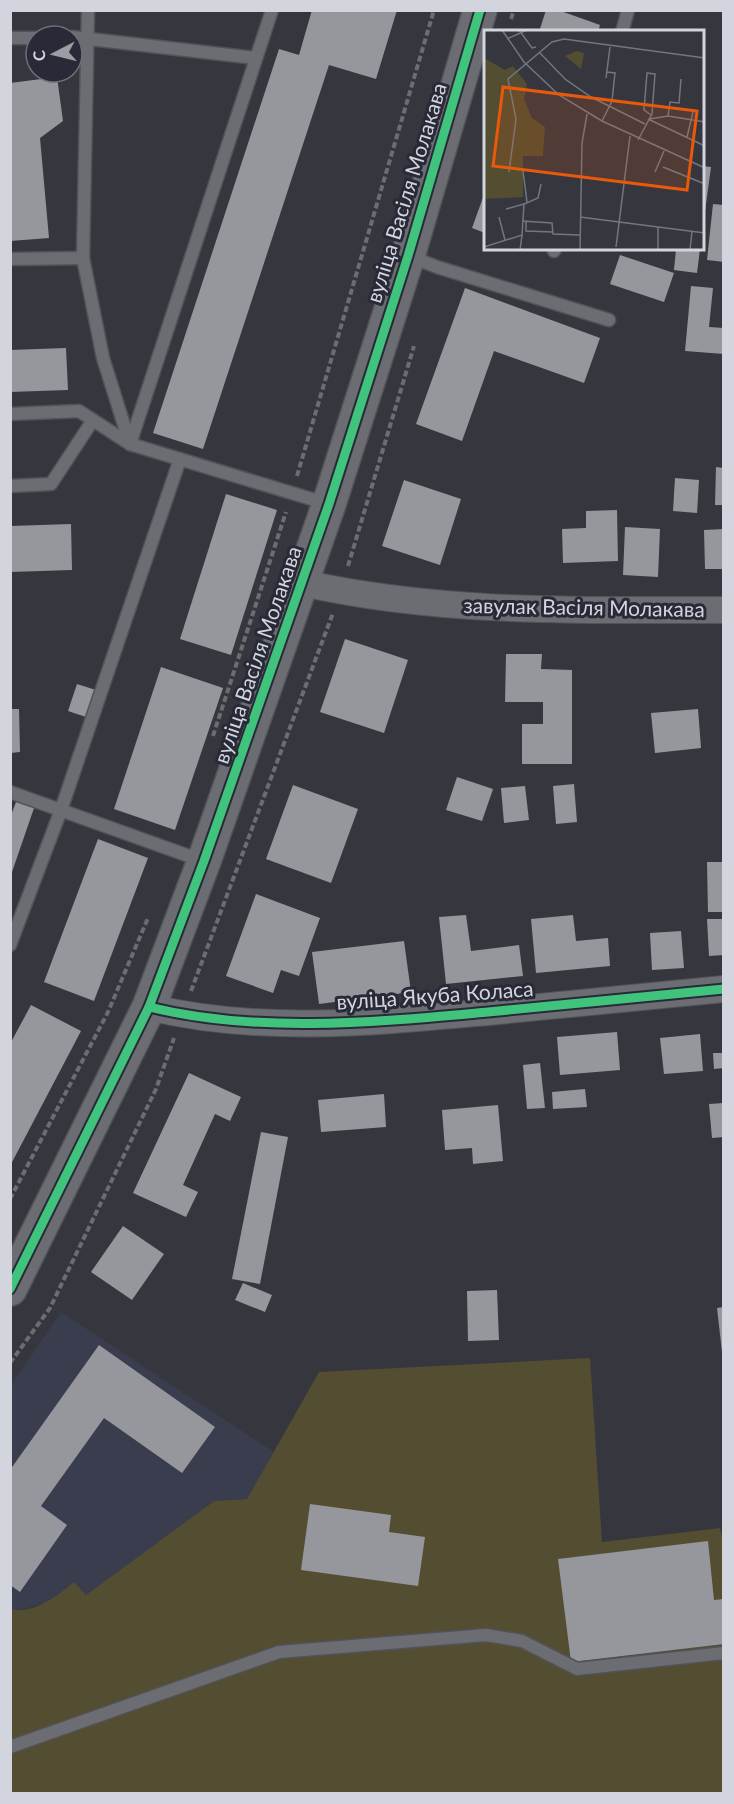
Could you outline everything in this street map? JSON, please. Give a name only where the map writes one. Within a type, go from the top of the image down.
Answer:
[{"type":"street","name":"вуліца Васіля Молакава","points":[[10,1288],[149,1007],[204,861],[329,504],[408,255],[480,10]]},
{"type":"street","name":"завулак Васіля Молакава","points":[[303,583],[341,592],[492,609],[723,610]]},
{"type":"street","name":"вуліца Якуба Коласа","points":[[149,1007],[182,1015],[276,1024],[421,1018],[723,989]]},
{"type":"lane","points":[[88,10],[82,258],[104,358],[130,444]]},
{"type":"lane","points":[[130,444],[272,10]]},
{"type":"lane","points":[[622,30],[625,11]]},
{"type":"lane","points":[[87,37],[256,58]]},
{"type":"lane","points":[[13,38],[24,38]]},
{"type":"lane","points":[[408,255],[437,267],[609,320]]},
{"type":"lane","points":[[10,259],[82,258]]},
{"type":"lane","points":[[10,414],[79,411],[130,444],[329,504]]},
{"type":"lane","points":[[10,486],[51,484],[93,420]]},
{"type":"lane","points":[[10,945],[61,810],[180,459]]},
{"type":"lane","points":[[10,792],[204,861]]},
{"type":"lane","points":[[10,1748],[279,1652],[486,1635],[522,1641],[577,1669],[723,1653]]},
{"type":"path","points":[[212,739],[292,492],[434,10]]},
{"type":"path","points":[[10,1199],[108,1012],[149,915]]},
{"type":"shaded area","points":[[61,1312],[274,1452],[247,1499],[214,1501],[86,1595],[74,1582],[51,1601],[18,1611],[11,1609],[11,1385]]},
{"type":"shaded area","points":[[590,1358],[602,1542],[720,1528],[724,1546],[723,1793],[11,1793],[10,1609],[36,1607],[74,1582],[86,1595],[214,1501],[247,1499],[319,1372]]},
{"type":"building","points":[[312,10],[397,10],[376,79],[329,65],[203,449],[153,433],[279,49],[299,55]]},
{"type":"building","points":[[546,10],[558,10],[600,25],[599,30],[540,30]]},
{"type":"building","points":[[24,81],[24,84],[58,84],[63,121],[40,138],[49,238],[10,241],[10,83]]},
{"type":"building","points":[[704,166],[711,167],[704,219]]},
{"type":"building","points":[[484,195],[484,233],[472,228]]},
{"type":"building","points":[[713,204],[724,205],[724,262],[707,260]]},
{"type":"building","points":[[676,250],[700,250],[697,273],[674,270]]},
{"type":"building","points":[[620,255],[674,273],[664,302],[610,284]]},
{"type":"building","points":[[691,286],[713,288],[709,327],[724,328],[724,354],[685,351]]},
{"type":"building","points":[[465,288],[600,338],[584,383],[494,351],[462,441],[416,424]]},
{"type":"building","points":[[66,348],[68,390],[10,392],[10,350]]},
{"type":"building","points":[[716,467],[724,468],[724,505],[715,505]]},
{"type":"building","points":[[675,478],[699,480],[697,513],[673,511]]},
{"type":"building","points":[[404,480],[461,499],[440,565],[382,546]]},
{"type":"building","points":[[226,494],[277,510],[231,655],[180,639]]},
{"type":"building","points":[[617,510],[618,561],[563,563],[562,529],[586,528],[586,511]]},
{"type":"building","points":[[71,524],[72,570],[10,572],[10,526]]},
{"type":"building","points":[[625,527],[660,529],[658,577],[623,575]]},
{"type":"building","points":[[724,529],[724,569],[705,569],[704,530]]},
{"type":"building","points":[[345,639],[408,660],[384,733],[320,712]]},
{"type":"building","points":[[506,654],[542,654],[541,669],[572,670],[572,764],[522,764],[522,724],[543,724],[543,702],[505,702]]},
{"type":"building","points":[[161,667],[223,688],[175,830],[114,809]]},
{"type":"building","points":[[77,684],[99,691],[89,718],[68,711]]},
{"type":"building","points":[[10,709],[19,709],[20,752],[10,753]]},
{"type":"building","points":[[698,709],[701,748],[655,753],[651,713]]},
{"type":"building","points":[[457,777],[493,789],[482,821],[446,810]]},
{"type":"building","points":[[574,784],[577,822],[556,824],[553,786]]},
{"type":"building","points":[[293,785],[358,809],[331,883],[266,859]]},
{"type":"building","points":[[525,786],[529,820],[504,823],[501,788]]},
{"type":"building","points":[[16,802],[34,808],[11,875],[10,818]]},
{"type":"building","points":[[98,839],[148,858],[94,1001],[44,982]]},
{"type":"building","points":[[707,862],[724,862],[724,912],[708,912]]},
{"type":"building","points":[[256,894],[320,918],[299,976],[281,970],[273,993],[226,976]]},
{"type":"building","points":[[466,915],[471,951],[519,945],[523,976],[446,984],[439,917]]},
{"type":"building","points":[[573,915],[576,941],[608,938],[610,966],[536,973],[531,919]]},
{"type":"building","points":[[707,919],[724,919],[724,955],[709,956]]},
{"type":"building","points":[[681,931],[684,968],[652,970],[650,933]]},
{"type":"building","points":[[404,941],[411,992],[319,1004],[312,952]]},
{"type":"building","points":[[31,1005],[81,1031],[10,1166],[10,1044]]},
{"type":"building","points":[[617,1032],[620,1070],[560,1075],[557,1037]]},
{"type":"building","points":[[700,1034],[703,1071],[664,1074],[660,1038]]},
{"type":"building","points":[[713,1053],[724,1053],[724,1068],[714,1069]]},
{"type":"building","points":[[540,1063],[545,1108],[527,1109],[523,1065]]},
{"type":"building","points":[[189,1073],[241,1097],[230,1121],[215,1114],[183,1185],[198,1192],[186,1217],[133,1193]]},
{"type":"building","points":[[585,1089],[587,1107],[553,1109],[552,1092]]},
{"type":"building","points":[[384,1094],[386,1127],[321,1132],[318,1100]]},
{"type":"building","points":[[724,1103],[724,1137],[712,1138],[709,1104]]},
{"type":"building","points":[[498,1105],[503,1161],[473,1164],[472,1148],[445,1150],[442,1110]]},
{"type":"building","points":[[261,1132],[288,1137],[260,1284],[232,1279]]},
{"type":"building","points":[[123,1226],[164,1254],[132,1300],[91,1272]]},
{"type":"building","points":[[243,1283],[272,1295],[265,1312],[235,1300]]},
{"type":"building","points":[[497,1290],[499,1340],[468,1341],[467,1291]]},
{"type":"building","points":[[724,1307],[724,1352],[722,1352],[717,1308]]},
{"type":"building","points":[[99,1345],[215,1427],[182,1473],[104,1418],[41,1506],[67,1525],[20,1592],[10,1585],[10,1470]]},
{"type":"building","points":[[310,1504],[391,1515],[389,1532],[425,1537],[418,1586],[301,1570]]},
{"type":"building","points":[[708,1541],[714,1600],[724,1599],[724,1644],[571,1662],[558,1559]]},
{"type":"cycle path","points":[[10,1289],[149,1007],[204,861],[329,504],[408,256],[480,10]]},
{"type":"cycle path","points":[[149,1007],[233,1021],[361,1022],[724,989]]}]
